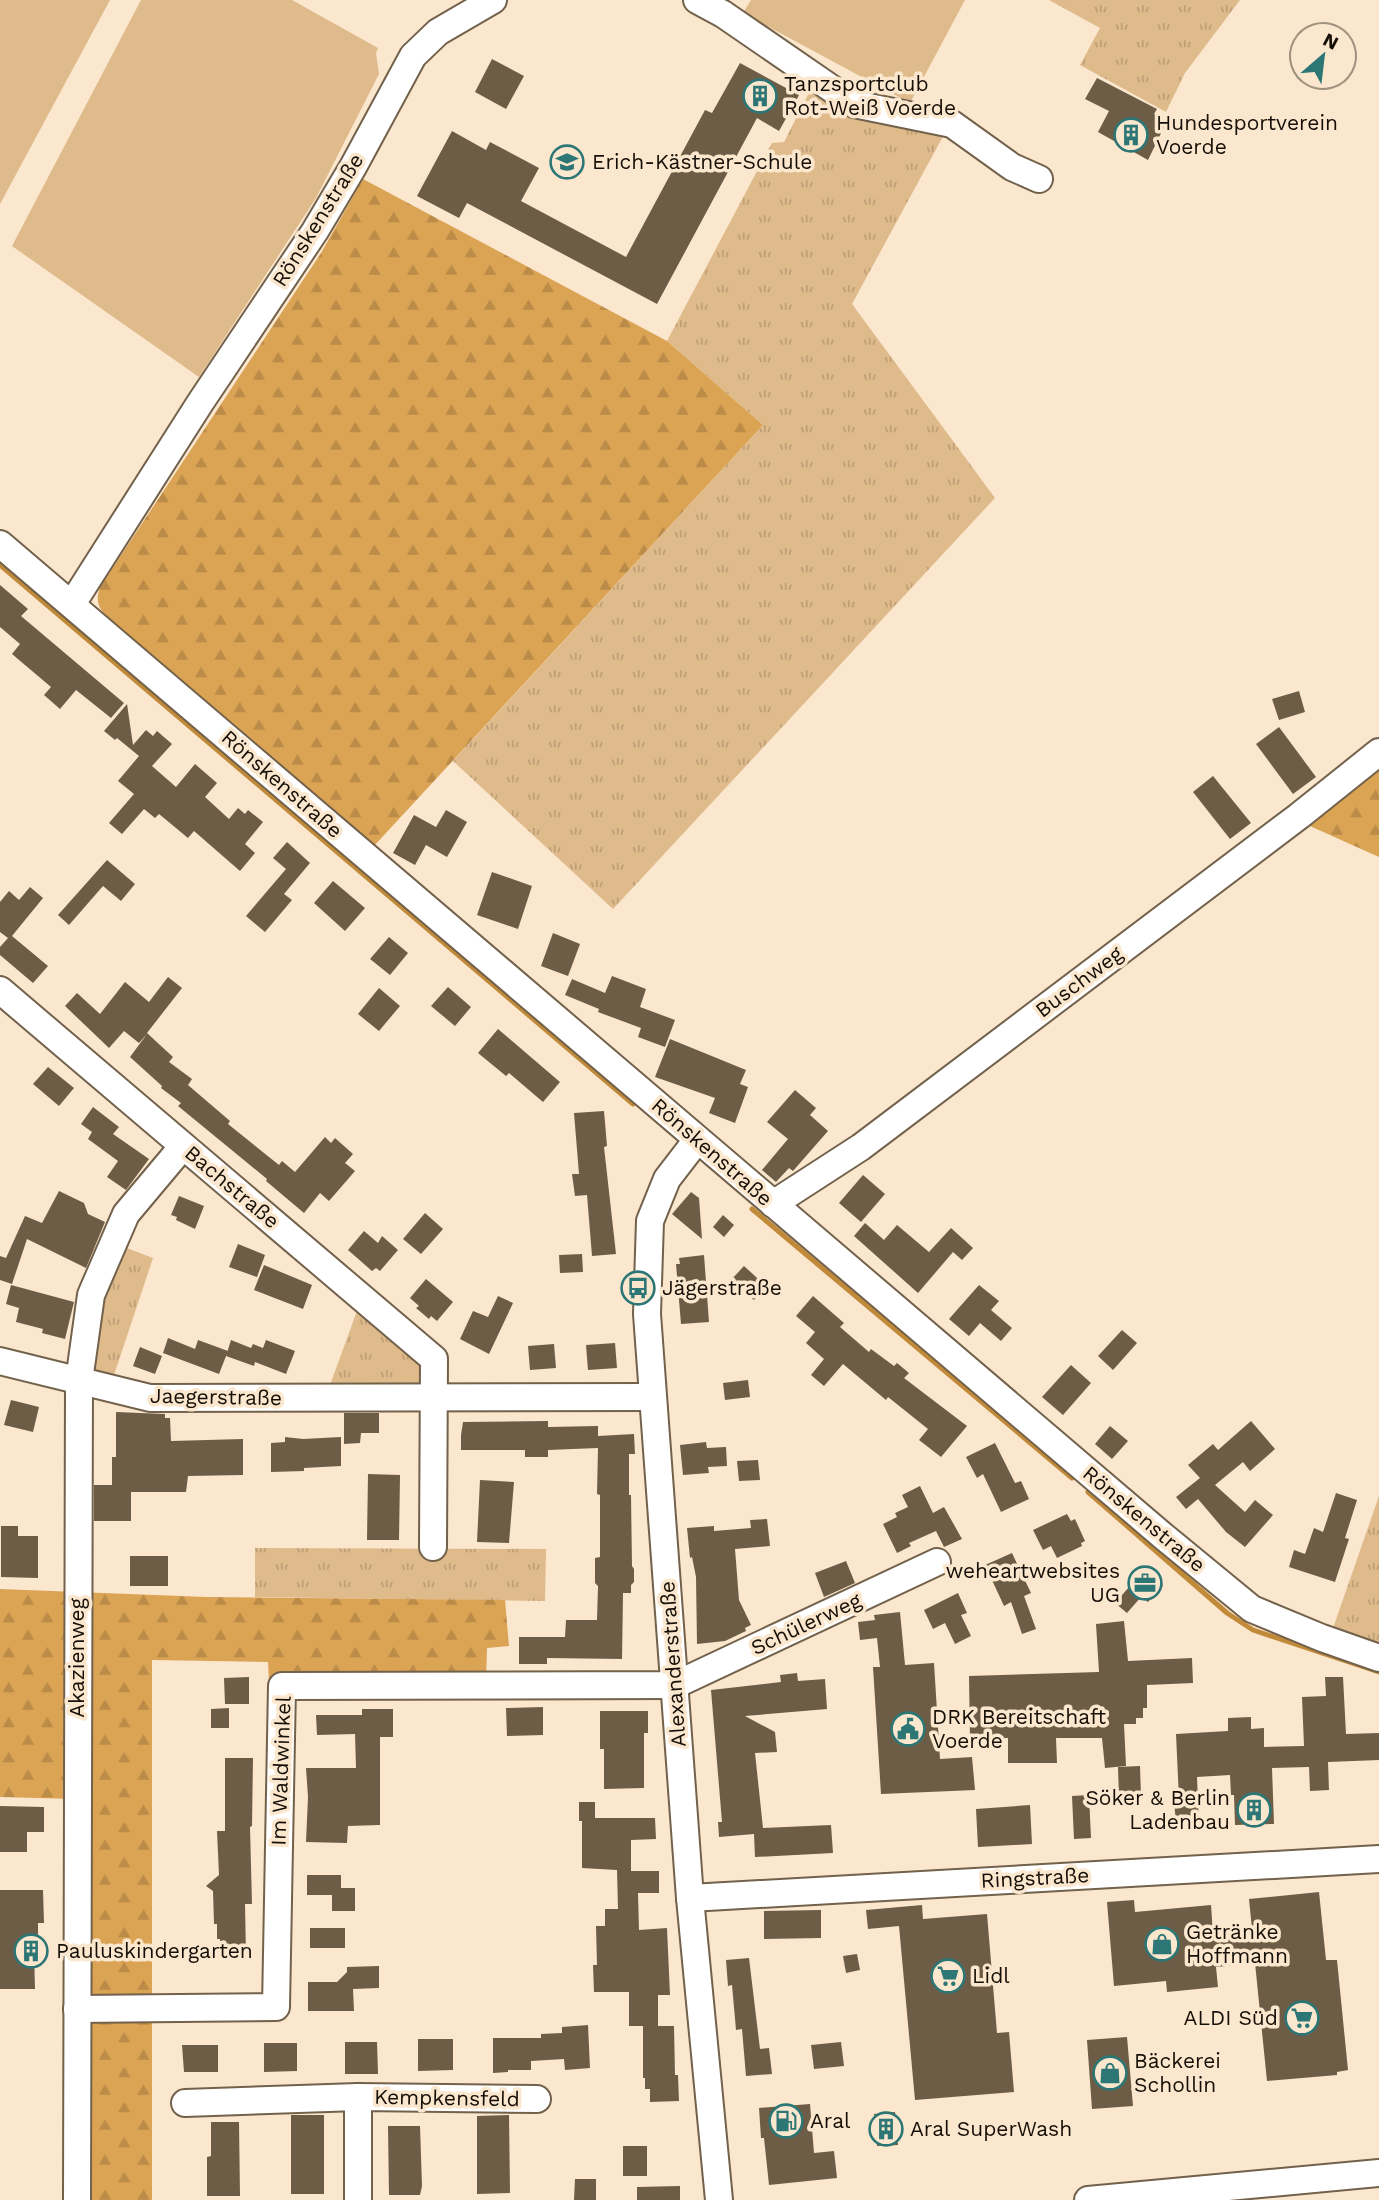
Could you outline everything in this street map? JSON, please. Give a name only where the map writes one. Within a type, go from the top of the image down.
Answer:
[{"type":"street","name":"Rönskenstraße","points":[[72,604],[200,403],[315,232],[413,56],[438,32],[493,0]]},
{"type":"street","points":[[697,0],[723,14],[854,104],[952,124],[1012,167],[1039,179]]},
{"type":"street","name":"Rönskenstraße","points":[[0,544],[773,1205],[1252,1609],[1379,1658]]},
{"type":"street","name":"Buschweg","points":[[773,1205],[883,1130],[1299,816],[1379,752]]},
{"type":"street","name":"Bachstraße","points":[[0,990],[434,1359],[436,1398]]},
{"type":"street","name":"Alexanderstraße","points":[[697,1140],[667,1179],[650,1221],[647,1314],[690,1898],[719,2200]]},
{"type":"street","name":"Akazienweg","points":[[77,2200],[79,1381],[90,1295],[126,1214],[183,1146]]},
{"type":"street","name":"Jaegerstraße","points":[[0,1361],[150,1398],[652,1397]]},
{"type":"street","points":[[433,1547],[436,1398]]},
{"type":"street","name":"Schülerweg","points":[[675,1685],[937,1562]]},
{"type":"street","name":"Im Waldwinkel","points":[[77,2009],[276,2007],[282,1686],[675,1685]]},
{"type":"street","name":"Ringstraße","points":[[690,1898],[1379,1859]]},
{"type":"street","name":"Kempkensfeld","points":[[358,2097],[358,2200]]},
{"type":"street","name":"Kempkensfeld","points":[[185,2104],[358,2097],[537,2099]]},
{"type":"street","points":[[1088,2200],[1379,2173]]},
{"type":"green space","points":[[0,0],[110,0],[0,204]]},
{"type":"green space","points":[[141,0],[292,0],[378,48],[376,53],[379,74],[316,198],[199,377],[12,246]]},
{"type":"green space","points":[[751,0],[965,0],[910,103],[743,13]]},
{"type":"green space","points":[[1049,0],[1240,0],[1185,73],[1166,112],[1080,65],[1100,28]]},
{"type":"green space","points":[[813,85],[947,129],[852,304],[995,498],[613,909],[453,761],[763,425],[667,341],[772,143],[784,142]]},
{"type":"green space","points":[[363,179],[667,341],[763,425],[374,846],[106,616],[98,599],[100,587],[321,253]]},
{"type":"green space","points":[[1379,760],[1379,857],[1301,822]]},
{"type":"green space","points":[[124,1247],[153,1258],[114,1375],[93,1370],[97,1320]]},
{"type":"green space","points":[[357,1311],[423,1366],[424,1384],[330,1385]]},
{"type":"green space","points":[[1379,1496],[1379,1648],[1332,1631]]},
{"type":"green space","points":[[255,1548],[546,1549],[545,1601],[255,1597]]},
{"type":"green space","points":[[0,1589],[206,1597],[505,1600],[509,1646],[487,1648],[486,1682],[269,1681],[268,1662],[152,1660],[152,2200],[77,2200],[75,1799],[0,1797]]},
{"type":"building","points":[[492,59],[524,76],[506,109],[475,92]]},
{"type":"building","points":[[740,63],[799,95],[779,131],[757,118],[657,304],[467,203],[459,218],[417,196],[452,131],[486,150],[490,142],[539,168],[521,201],[626,257],[705,110],[712,113]]},
{"type":"building","points":[[1097,78],[1157,109],[1154,114],[1167,121],[1148,160],[1098,132],[1109,111],[1085,99]]},
{"type":"building","points":[[0,585],[28,609],[21,616],[124,703],[111,718],[76,690],[60,709],[44,695],[51,687],[12,654],[20,644],[0,627]]},
{"type":"building","points":[[1299,691],[1305,712],[1279,720],[1272,699]]},
{"type":"building","points":[[127,704],[133,745],[146,730],[153,736],[157,731],[172,744],[152,766],[176,787],[195,764],[217,783],[205,797],[229,819],[238,808],[245,814],[248,810],[263,822],[245,844],[255,853],[240,871],[194,831],[188,838],[159,814],[155,818],[144,809],[122,834],[109,823],[134,794],[118,781],[139,756],[104,731]]},
{"type":"building","points":[[1279,727],[1316,777],[1293,794],[1256,744]]},
{"type":"building","points":[[1213,776],[1251,823],[1230,839],[1193,792]]},
{"type":"building","points":[[446,810],[467,822],[447,857],[426,845],[415,865],[393,853],[414,815],[436,827]]},
{"type":"building","points":[[287,842],[310,863],[284,894],[292,900],[265,932],[246,916],[286,869],[273,858]]},
{"type":"building","points":[[107,860],[135,884],[121,901],[103,886],[69,925],[58,915]]},
{"type":"building","points":[[492,872],[532,886],[518,929],[477,915]]},
{"type":"building","points":[[333,881],[365,908],[345,931],[314,903]]},
{"type":"building","points":[[30,887],[43,898],[12,936],[48,966],[33,983],[0,955],[0,947],[8,938],[0,932],[0,902],[9,891],[19,900]]},
{"type":"building","points":[[553,933],[580,944],[568,976],[541,966]]},
{"type":"building","points":[[389,937],[408,953],[390,975],[370,959]]},
{"type":"building","points":[[612,976],[646,989],[640,1007],[675,1020],[665,1047],[638,1037],[641,1028],[598,1012],[599,1009],[565,995],[572,979],[605,993]]},
{"type":"building","points":[[168,977],[182,988],[147,1033],[173,1057],[169,1062],[192,1079],[188,1085],[230,1121],[228,1124],[279,1165],[282,1161],[295,1172],[325,1137],[331,1143],[335,1138],[353,1154],[345,1163],[355,1171],[329,1201],[320,1193],[304,1213],[178,1106],[181,1103],[161,1088],[162,1086],[130,1057],[147,1034],[139,1043],[124,1031],[109,1048],[65,1006],[77,993],[100,1014],[125,982],[149,1002]]},
{"type":"building","points":[[448,987],[471,1007],[455,1026],[431,1006]]},
{"type":"building","points":[[379,988],[400,1006],[379,1031],[358,1014]]},
{"type":"building","points":[[498,1029],[560,1082],[543,1102],[509,1073],[506,1076],[478,1053]]},
{"type":"building","points":[[670,1039],[746,1070],[740,1084],[748,1087],[735,1123],[709,1113],[715,1098],[655,1077]]},
{"type":"building","points":[[48,1067],[74,1088],[59,1106],[33,1084]]},
{"type":"building","points":[[795,1090],[816,1108],[810,1115],[828,1131],[793,1171],[789,1168],[776,1182],[762,1170],[788,1139],[767,1122]]},
{"type":"building","points":[[93,1107],[119,1127],[113,1134],[149,1159],[126,1190],[107,1177],[118,1161],[88,1139],[92,1132],[81,1124]]},
{"type":"building","points":[[604,1111],[607,1146],[604,1147],[616,1254],[592,1256],[587,1195],[575,1196],[572,1174],[579,1174],[574,1113]]},
{"type":"building","points":[[863,1175],[885,1194],[861,1222],[839,1203]]},
{"type":"building","points":[[59,1191],[84,1203],[88,1214],[105,1222],[86,1268],[27,1239],[12,1284],[0,1280],[0,1256],[6,1258],[25,1216],[42,1223]]},
{"type":"building","points":[[691,1192],[699,1198],[702,1239],[672,1214]]},
{"type":"building","points":[[179,1196],[204,1206],[195,1229],[171,1215]]},
{"type":"building","points":[[425,1213],[443,1229],[421,1254],[403,1239]]},
{"type":"building","points":[[723,1215],[734,1225],[724,1237],[713,1227]]},
{"type":"building","points":[[865,1223],[884,1240],[897,1225],[929,1252],[951,1228],[973,1248],[962,1260],[953,1252],[918,1293],[854,1236]]},
{"type":"building","points":[[364,1231],[378,1243],[382,1236],[398,1250],[380,1271],[376,1268],[372,1271],[348,1250]]},
{"type":"building","points":[[238,1244],[265,1255],[257,1277],[229,1267]]},
{"type":"building","points":[[582,1254],[583,1272],[560,1273],[559,1255]]},
{"type":"building","points":[[704,1255],[709,1322],[681,1324],[676,1264],[680,1264],[679,1258]]},
{"type":"building","points":[[264,1265],[312,1285],[303,1309],[254,1290]]},
{"type":"building","points":[[744,1266],[767,1287],[754,1300],[731,1280]]},
{"type":"building","points":[[426,1279],[453,1302],[437,1321],[431,1316],[429,1319],[416,1308],[419,1306],[410,1298]]},
{"type":"building","points":[[11,1285],[74,1302],[65,1339],[42,1333],[43,1329],[16,1322],[19,1308],[6,1304]]},
{"type":"building","points":[[979,1285],[999,1301],[991,1310],[1012,1328],[1001,1341],[980,1323],[969,1336],[949,1319]]},
{"type":"building","points":[[498,1296],[513,1303],[489,1354],[460,1339],[473,1311],[488,1317]]},
{"type":"building","points":[[813,1296],[844,1323],[840,1327],[869,1352],[871,1349],[894,1366],[897,1363],[909,1373],[904,1378],[967,1426],[941,1457],[919,1440],[928,1429],[888,1397],[886,1400],[843,1364],[824,1386],[811,1375],[824,1359],[806,1343],[815,1332],[796,1316]]},
{"type":"building","points":[[1122,1330],[1137,1343],[1113,1370],[1098,1356]]},
{"type":"building","points":[[168,1338],[195,1349],[198,1340],[228,1351],[219,1374],[163,1353]]},
{"type":"building","points":[[231,1340],[251,1348],[253,1344],[263,1348],[266,1340],[295,1351],[286,1374],[255,1362],[254,1366],[226,1356]]},
{"type":"building","points":[[615,1343],[617,1368],[588,1370],[586,1345]]},
{"type":"building","points":[[554,1344],[556,1368],[530,1370],[528,1346]]},
{"type":"building","points":[[140,1347],[162,1356],[155,1374],[133,1366]]},
{"type":"building","points":[[1071,1365],[1091,1383],[1063,1415],[1042,1397]]},
{"type":"building","points":[[748,1380],[750,1397],[725,1400],[723,1383]]},
{"type":"building","points":[[11,1400],[39,1407],[33,1432],[4,1425]]},
{"type":"building","points":[[116,1412],[165,1414],[165,1418],[170,1418],[171,1441],[243,1439],[243,1475],[188,1476],[186,1492],[131,1492],[131,1521],[94,1521],[94,1485],[112,1485],[112,1457],[116,1457]]},
{"type":"building","points":[[344,1413],[379,1413],[379,1433],[361,1433],[360,1443],[344,1444]]},
{"type":"building","points":[[548,1421],[548,1427],[598,1426],[598,1436],[634,1434],[635,1454],[629,1454],[629,1495],[634,1582],[631,1585],[631,1593],[623,1593],[622,1659],[547,1658],[547,1664],[519,1664],[519,1637],[565,1637],[566,1620],[597,1620],[595,1558],[600,1557],[598,1448],[548,1450],[548,1457],[525,1457],[525,1450],[461,1450],[461,1435],[463,1422]]},
{"type":"building","points":[[1251,1421],[1275,1449],[1250,1471],[1243,1462],[1215,1485],[1245,1512],[1255,1500],[1273,1515],[1245,1547],[1226,1532],[1198,1499],[1186,1509],[1176,1497],[1200,1478],[1188,1465],[1213,1444],[1218,1450]]},
{"type":"building","points":[[1110,1426],[1128,1441],[1112,1459],[1095,1444]]},
{"type":"building","points":[[285,1437],[341,1437],[341,1466],[271,1472],[271,1443],[285,1442]]},
{"type":"building","points":[[706,1442],[707,1448],[726,1447],[727,1466],[708,1467],[709,1473],[683,1475],[680,1445]]},
{"type":"building","points":[[995,1443],[1015,1483],[1021,1481],[1029,1499],[1001,1512],[983,1474],[977,1478],[966,1457]]},
{"type":"building","points":[[758,1460],[760,1480],[739,1481],[737,1461]]},
{"type":"building","points":[[368,1474],[400,1475],[399,1540],[367,1540]]},
{"type":"building","points":[[480,1480],[514,1482],[509,1543],[477,1542]]},
{"type":"building","points":[[920,1486],[933,1513],[944,1507],[962,1539],[944,1547],[936,1531],[909,1543],[911,1546],[897,1553],[883,1524],[897,1517],[895,1513],[908,1507],[902,1495]]},
{"type":"building","points":[[1336,1493],[1357,1500],[1345,1538],[1349,1539],[1335,1582],[1289,1567],[1294,1550],[1305,1554],[1314,1528],[1323,1532]]},
{"type":"building","points":[[1067,1514],[1071,1521],[1075,1519],[1085,1541],[1081,1543],[1082,1546],[1057,1558],[1051,1546],[1043,1550],[1033,1530]]},
{"type":"building","points":[[767,1519],[770,1546],[735,1549],[739,1600],[751,1625],[745,1628],[746,1631],[725,1641],[697,1644],[696,1577],[692,1557],[690,1558],[687,1528],[714,1526],[714,1531],[751,1528],[750,1520]]},
{"type":"building","points":[[1,1526],[18,1526],[18,1536],[38,1536],[38,1578],[1,1577]]},
{"type":"building","points":[[1012,1553],[1031,1593],[1024,1596],[1036,1629],[1022,1634],[1011,1602],[1004,1606],[985,1565]]},
{"type":"building","points":[[130,1556],[168,1556],[168,1586],[130,1586]]},
{"type":"building","points":[[846,1561],[855,1583],[824,1597],[815,1573]]},
{"type":"building","points":[[1144,1570],[1163,1585],[1148,1602],[1141,1597],[1127,1613],[1115,1603]]},
{"type":"building","points":[[958,1593],[967,1613],[961,1615],[971,1636],[955,1644],[945,1623],[933,1629],[924,1610]]},
{"type":"building","name":"DRK Bereitschaft Voerde","points":[[900,1612],[905,1665],[934,1663],[940,1759],[972,1757],[975,1790],[881,1794],[873,1667],[880,1667],[877,1638],[860,1640],[858,1622],[875,1620],[874,1615]]},
{"type":"building","points":[[1124,1621],[1128,1661],[1192,1658],[1193,1683],[1147,1685],[1147,1708],[1143,1708],[1143,1718],[1136,1718],[1136,1724],[1124,1724],[1126,1766],[1105,1768],[1102,1738],[1056,1738],[1057,1763],[1008,1763],[1008,1738],[970,1739],[969,1676],[1099,1672],[1096,1624]]},
{"type":"building","points":[[797,1673],[798,1681],[825,1679],[827,1709],[745,1716],[775,1732],[777,1752],[755,1753],[763,1828],[831,1825],[833,1853],[755,1857],[754,1834],[719,1837],[718,1822],[722,1822],[711,1690],[781,1682],[780,1675]]},
{"type":"building","points":[[249,1677],[249,1704],[225,1704],[224,1678]]},
{"type":"building","points":[[1325,1677],[1343,1677],[1346,1734],[1379,1733],[1379,1760],[1328,1762],[1329,1790],[1310,1791],[1309,1767],[1272,1768],[1274,1824],[1235,1825],[1230,1775],[1197,1777],[1199,1824],[1176,1825],[1174,1799],[1179,1799],[1176,1734],[1228,1731],[1228,1718],[1251,1717],[1251,1729],[1264,1728],[1264,1747],[1304,1746],[1302,1697],[1326,1696]]},
{"type":"building","points":[[543,1707],[543,1735],[507,1736],[506,1708]]},
{"type":"building","points":[[229,1708],[229,1728],[211,1728],[211,1709]]},
{"type":"building","points":[[362,1709],[393,1709],[393,1737],[380,1737],[380,1825],[348,1826],[347,1843],[306,1842],[306,1768],[356,1768],[355,1734],[317,1735],[316,1715],[362,1715]]},
{"type":"building","points":[[600,1711],[648,1711],[648,1733],[644,1733],[644,1788],[604,1789]]},
{"type":"building","points":[[225,1758],[253,1758],[250,1827],[252,1904],[245,1904],[246,1956],[221,1957],[217,1924],[214,1924],[213,1891],[206,1886],[219,1875],[217,1831],[225,1831]]},
{"type":"building","points":[[1140,1766],[1141,1798],[1119,1799],[1118,1767]]},
{"type":"building","points":[[1089,1795],[1091,1838],[1074,1839],[1072,1796]]},
{"type":"building","points":[[579,1802],[595,1802],[595,1818],[655,1818],[656,1839],[631,1840],[631,1871],[659,1871],[659,1893],[638,1893],[639,1930],[667,1928],[670,1995],[658,1995],[658,2026],[674,2026],[675,2075],[678,2075],[679,2101],[650,2102],[650,2089],[645,2089],[643,2078],[643,2026],[629,2026],[629,1992],[594,1992],[593,1965],[597,1965],[596,1926],[605,1926],[605,1909],[618,1909],[617,1870],[582,1868],[582,1821],[579,1821]]},
{"type":"building","points":[[1030,1805],[1032,1844],[978,1847],[976,1809]]},
{"type":"building","points":[[0,1806],[44,1807],[44,1832],[27,1832],[27,1852],[0,1852]]},
{"type":"building","points":[[307,1875],[341,1875],[341,1888],[355,1888],[355,1911],[332,1911],[332,1895],[307,1895]]},
{"type":"building","name":"Pauluskindergarten","points":[[0,1890],[43,1890],[44,1923],[38,1923],[38,1951],[34,1951],[35,1989],[0,1989]]},
{"type":"building","name":"ALDI Süd","points":[[1319,1892],[1326,1960],[1337,1960],[1348,2070],[1337,2072],[1337,2075],[1267,2081],[1255,1963],[1216,1967],[1218,1987],[1167,1992],[1166,1981],[1114,1986],[1107,1902],[1134,1900],[1135,1912],[1211,1905],[1213,1934],[1252,1929],[1249,1899]]},
{"type":"building","name":"Lidl","points":[[922,1905],[923,1919],[987,1914],[997,2033],[1009,2032],[1014,2092],[915,2100],[899,1926],[868,1929],[866,1910]]},
{"type":"building","points":[[821,1910],[821,1938],[764,1939],[764,1911]]},
{"type":"building","points":[[310,1928],[345,1928],[345,1948],[310,1948]]},
{"type":"building","points":[[857,1954],[860,1970],[846,1973],[843,1956]]},
{"type":"building","points":[[749,1958],[760,2049],[769,2048],[772,2074],[746,2076],[742,2029],[736,2030],[732,1985],[728,1986],[726,1960]]},
{"type":"building","points":[[379,1966],[379,1988],[353,1989],[354,2011],[308,2011],[308,1982],[337,1982],[347,1972],[347,1967]]},
{"type":"building","points":[[588,2025],[590,2068],[565,2070],[564,2059],[531,2061],[531,2070],[493,2073],[493,2038],[541,2038],[541,2034],[562,2033],[562,2027]]},
{"type":"building","name":"Bäckerei Schollin","points":[[1127,2037],[1133,2106],[1092,2109],[1087,2040]]},
{"type":"building","points":[[418,2039],[453,2039],[453,2070],[418,2071]]},
{"type":"building","points":[[345,2042],[377,2042],[378,2074],[345,2074]]},
{"type":"building","points":[[841,2042],[844,2066],[814,2069],[811,2045]]},
{"type":"building","points":[[264,2043],[297,2043],[297,2071],[264,2072]]},
{"type":"building","points":[[182,2045],[218,2045],[218,2072],[184,2072]]},
{"type":"building","points":[[810,2104],[814,2153],[834,2151],[837,2178],[769,2185],[759,2108]]},
{"type":"building","name":"Aral SuperWash","points":[[895,2112],[898,2145],[877,2146],[874,2114]]},
{"type":"building","points":[[291,2115],[324,2115],[324,2194],[291,2194]]},
{"type":"building","points":[[509,2115],[510,2193],[477,2194],[477,2116]]},
{"type":"building","points":[[211,2122],[239,2122],[240,2196],[207,2196],[207,2157],[211,2156]]},
{"type":"building","points":[[388,2126],[420,2126],[420,2195],[389,2195]]},
{"type":"building","points":[[623,2146],[647,2146],[647,2176],[623,2176]]},
{"type":"building","points":[[575,2179],[596,2179],[596,2200],[574,2200]]},
{"type":"building","points":[[680,2186],[680,2200],[637,2200],[637,2187]]},
{"type":"waterway","points":[[0,565],[633,1104]]},
{"type":"waterway","points":[[752,1209],[1072,1478]]},
{"type":"waterway","points":[[1088,1492],[1227,1613],[1253,1630],[1379,1672]]},
{"type":"place","name":"Tanzsportclub Rot-Weiß Voerde","points":[[760,96]]},
{"type":"place","name":"Hundesportverein Voerde","points":[[1131,135]]},
{"type":"place","name":"Erich-Kästner-Schule","points":[[567,162]]},
{"type":"place","name":"Jägerstraße","points":[[638,1288]]},
{"type":"place","name":"weheartwebsites UG","points":[[1145,1583]]},
{"type":"place","name":"DRK Bereitschaft Voerde","points":[[908,1729]]},
{"type":"place","name":"Söker & Berlin Ladenbau","points":[[1254,1810]]},
{"type":"place","name":"Getränke Hoffmann","points":[[1162,1944]]},
{"type":"place","name":"Pauluskindergarten","points":[[31,1951]]},
{"type":"place","name":"Lidl","points":[[948,1976]]},
{"type":"place","name":"ALDI Süd","points":[[1302,2018]]},
{"type":"place","name":"Bäckerei Schollin","points":[[1110,2073]]},
{"type":"place","name":"Aral","points":[[786,2121]]},
{"type":"place","name":"Aral SuperWash","points":[[886,2129]]}]
